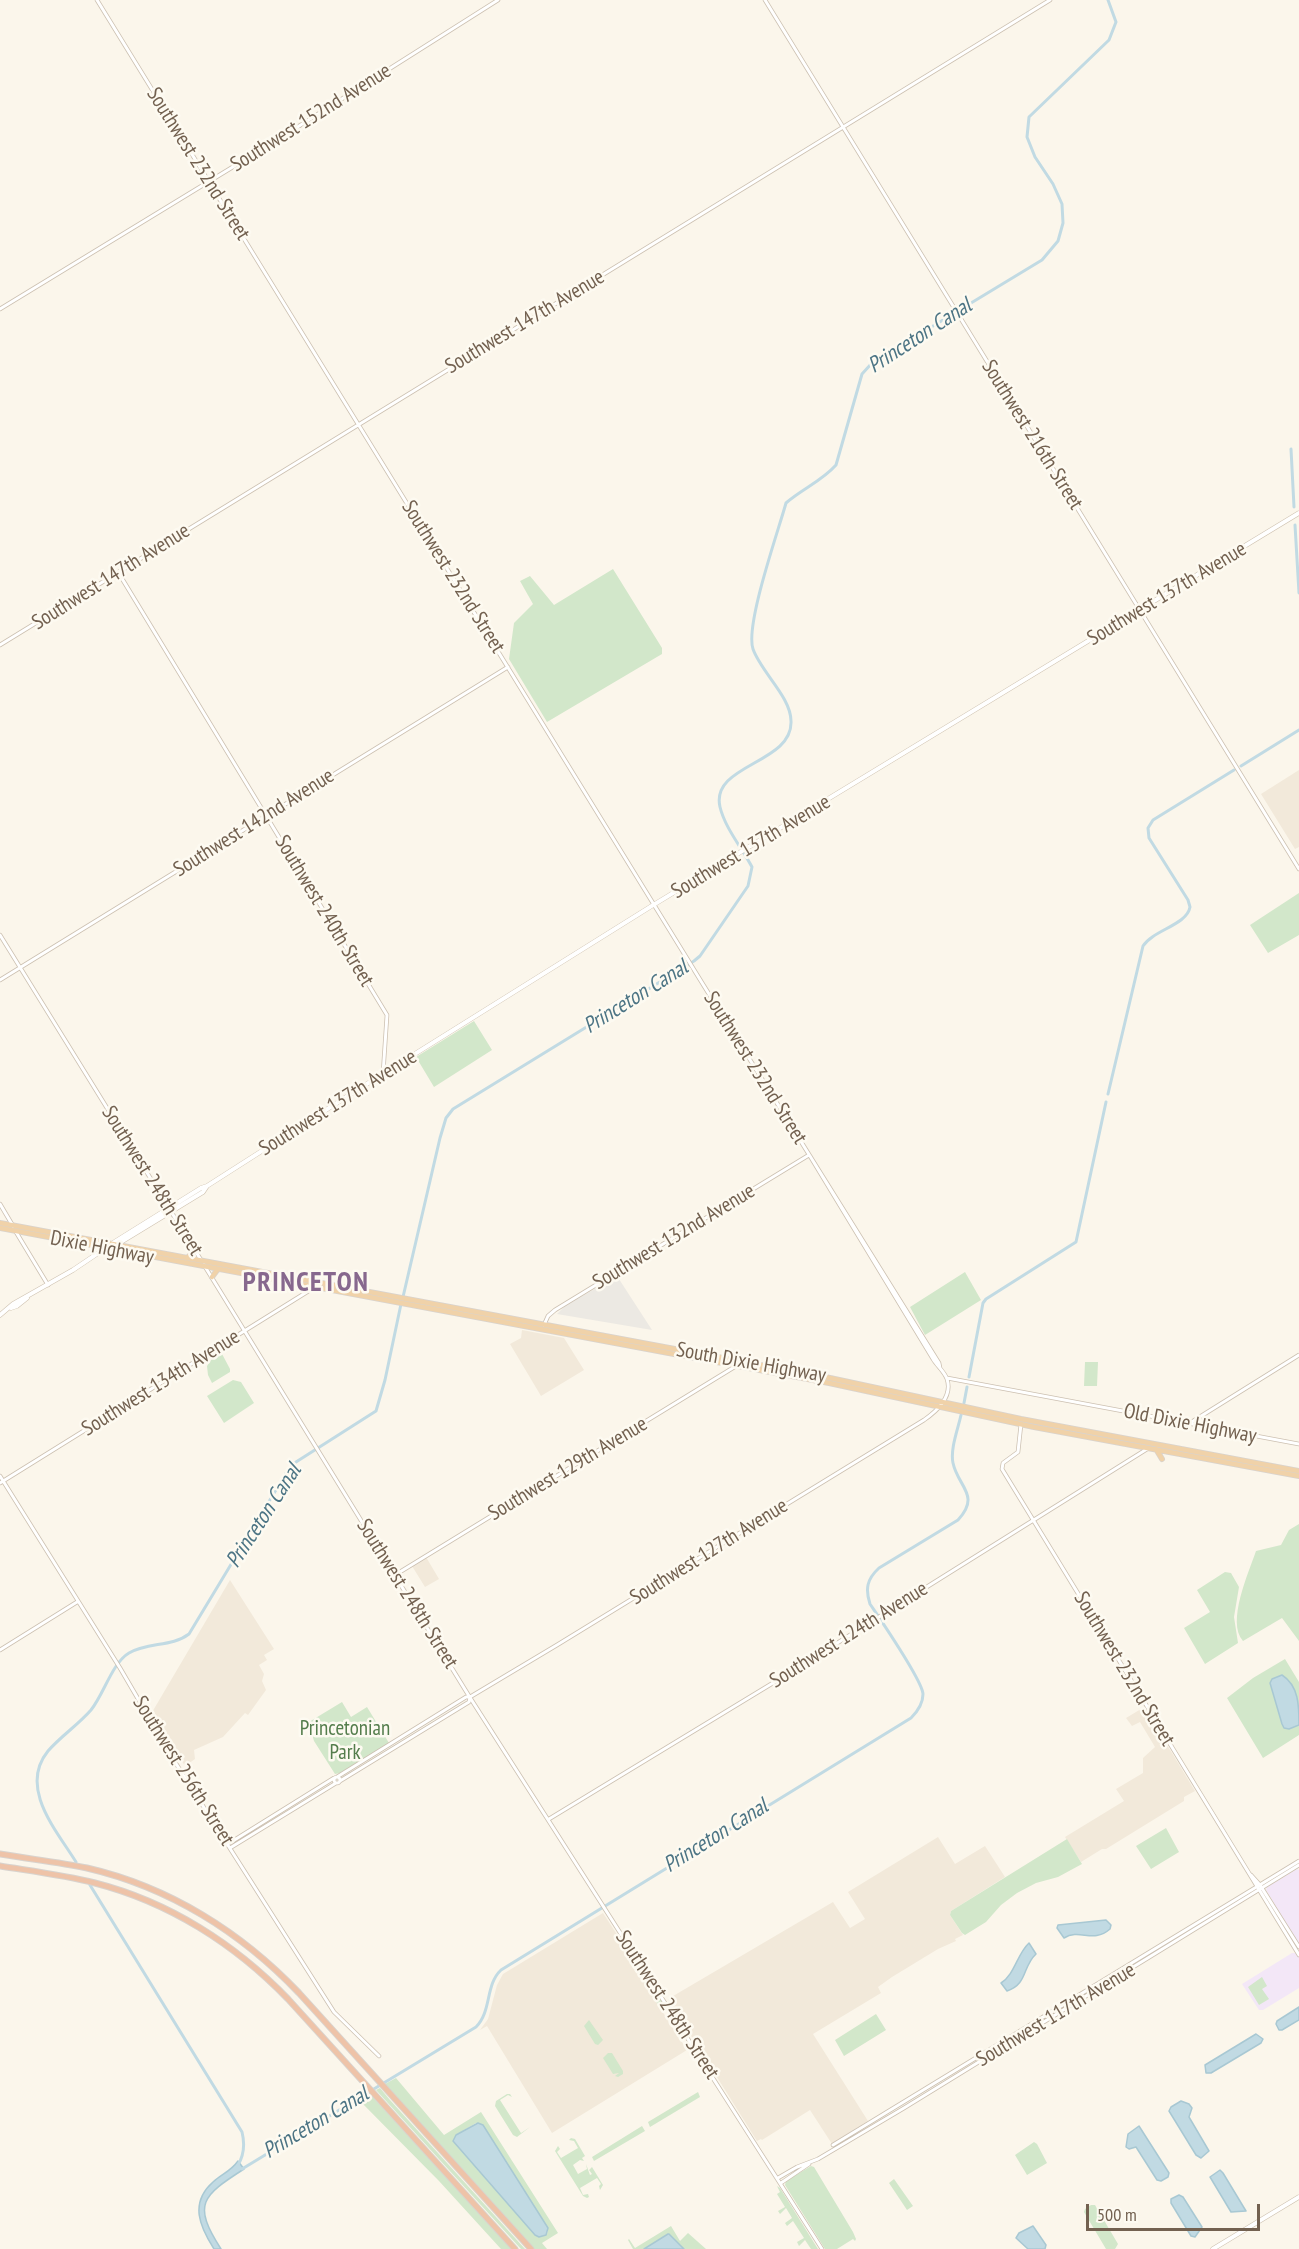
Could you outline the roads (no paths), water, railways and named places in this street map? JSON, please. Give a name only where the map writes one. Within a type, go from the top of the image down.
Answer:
[{"type":"highway","points":[[0,1225],[8,1216]]},
{"type":"highway","name":"Dixie Highway","points":[[0,1225],[63,1240],[205,1267]]},
{"type":"highway","name":"Dixie Highway","points":[[14,1229],[94,1241],[109,1248],[201,1261]]},
{"type":"highway","points":[[63,1240],[68,1238],[86,1242],[94,1241]]},
{"type":"highway","points":[[187,1258],[195,1251]]},
{"type":"highway","name":"South Dixie Highway","points":[[201,1261],[322,1283],[432,1309],[581,1337],[830,1378],[1114,1442],[1299,1471]]},
{"type":"highway","name":"South Dixie Highway","points":[[205,1267],[399,1300]]},
{"type":"highway","points":[[212,1277],[218,1269]]},
{"type":"highway","name":"South Dixie Highway","points":[[407,1302],[544,1325],[792,1376],[980,1410],[1021,1422],[1148,1446]]},
{"type":"highway","points":[[432,1309],[436,1307],[461,1312],[470,1311]]},
{"type":"highway","points":[[512,1324],[544,1325],[581,1337]]},
{"type":"highway","points":[[792,1376],[830,1378]]},
{"type":"highway","points":[[1155,1447],[1162,1459],[1162,1454],[1166,1452],[1299,1476]]},
{"type":"highway","points":[[1202,1458],[1242,1461]]},
{"type":"highway","points":[[0,1854],[88,1869],[119,1878],[165,1895],[203,1915],[235,1936],[287,1980],[531,2249]]},
{"type":"highway","points":[[0,1866],[97,1883],[155,1904],[181,1917],[240,1955],[288,1999],[515,2249]]},
{"type":"main road","name":"Southwest 137th Avenue","points":[[0,1315],[13,1304],[203,1192],[207,1186],[383,1074],[654,905],[1298,514]]},
{"type":"main road","points":[[1213,2249],[1299,2197]]},
{"type":"street","name":"Southwest 232nd Street","points":[[97,0],[654,905],[809,1155],[814,1158],[946,1378]]},
{"type":"street","name":"Southwest 152nd Avenue","points":[[0,309],[498,0]]},
{"type":"street","name":"Southwest 216th Street","points":[[765,0],[1299,869]]},
{"type":"street","name":"Southwest 147th Avenue","points":[[0,645],[1050,0]]},
{"type":"street","name":"Southwest 240th Street","points":[[118,572],[387,1015],[383,1074]]},
{"type":"street","name":"Southwest 142nd Avenue","points":[[0,980],[508,667]]},
{"type":"street","name":"Southwest 248th Street","points":[[0,934],[470,1697],[822,2249]]},
{"type":"street","name":"Southwest 132nd Avenue","points":[[544,1325],[548,1316],[555,1310],[809,1155]]},
{"type":"street","points":[[0,1204],[48,1285]]},
{"type":"street","name":"Southwest 134th Avenue","points":[[2,1482],[322,1283]]},
{"type":"street","points":[[1189,1424],[1299,1355]]},
{"type":"street","name":"Southwest 129th Avenue","points":[[395,1575],[738,1364]]},
{"type":"street","points":[[943,1404],[948,1386],[946,1378]]},
{"type":"street","name":"Old Dixie Highway","points":[[946,1378],[1299,1444]]},
{"type":"street","name":"Southwest 127th Avenue","points":[[230,1848],[338,1782],[466,1697],[470,1697],[858,1461],[943,1404]]},
{"type":"street","name":"Southwest 232nd Street","points":[[1021,1422],[1018,1452],[1002,1466],[1248,1872],[1299,1947]]},
{"type":"street","name":"Southwest 124th Avenue","points":[[549,1819],[1033,1520],[1148,1446]]},
{"type":"street","name":"Southwest 256th Street","points":[[0,1476],[120,1668],[169,1753],[334,2012],[379,2056]]},
{"type":"street","points":[[0,1650],[77,1602]]},
{"type":"street","name":"Southwest 127th Avenue","points":[[228,1844],[335,1777],[368,1760]]},
{"type":"street","points":[[335,1777],[338,1782]]},
{"type":"street","name":"Southwest 117th Avenue","points":[[781,2183],[857,2133],[1299,1863]]},
{"type":"street","name":"Southwest 232nd Street","points":[[1260,1888],[1299,1955]]},
{"type":"street","points":[[833,2145],[857,2133]]},
{"type":"street","name":"Southwest 117th Avenue","points":[[778,2178],[811,2162]]},
{"type":"water","points":[[1282,1675],[1292,1685],[1298,1704],[1299,1725],[1289,1729],[1284,1728],[1282,1724],[1270,1683],[1272,1679]]},
{"type":"water","points":[[1106,1920],[1111,1925],[1110,1929],[1092,1936],[1076,1934],[1064,1938],[1057,1928],[1058,1925]]},
{"type":"water","points":[[1029,1943],[1036,1954],[1022,1980],[1007,1991],[1001,1983],[1010,1974]]},
{"type":"water","points":[[1299,2007],[1299,2020],[1279,2030],[1277,2021]]},
{"type":"water","points":[[1256,2034],[1263,2039],[1261,2043],[1211,2073],[1206,2073],[1205,2065]]},
{"type":"water","points":[[1181,2101],[1192,2108],[1189,2117],[1209,2151],[1201,2158],[1196,2155],[1169,2111]]},
{"type":"water","points":[[478,2123],[483,2125],[548,2228],[546,2235],[539,2237],[535,2235],[453,2141],[456,2135]]},
{"type":"water","points":[[1139,2126],[1169,2173],[1168,2177],[1161,2181],[1157,2180],[1136,2147],[1129,2149],[1126,2147],[1128,2134]]},
{"type":"water","name":"Princeton Canal","points":[[238,2161],[244,2169],[219,2187],[206,2202],[204,2211],[206,2221],[221,2249],[214,2249],[201,2224],[199,2207],[201,2198],[213,2182]]},
{"type":"water","points":[[1220,2170],[1246,2211],[1231,2212],[1210,2177]]},
{"type":"water","points":[[1179,2195],[1183,2197],[1202,2227],[1195,2237],[1191,2236],[1171,2203],[1171,2199]]},
{"type":"water","points":[[1033,2226],[1046,2245],[1045,2249],[1028,2249],[1016,2238],[1019,2233]]},
{"type":"water","points":[[668,2234],[684,2249],[644,2249]]},
{"type":"waterway","name":"Princeton Canal","points":[[403,1297],[440,1138],[446,1118],[453,1109],[694,961],[700,956],[748,886],[752,867],[726,823],[720,807],[720,793],[727,781],[779,747],[788,735],[790,712],[757,658],[753,649],[752,637],[758,600],[786,503],[825,476],[836,465],[862,374],[872,363],[1042,260],[1058,241],[1063,223],[1062,204],[1053,184],[1035,157],[1027,137],[1029,117],[1109,40],[1116,22],[1108,0]]},
{"type":"waterway","points":[[1291,449],[1294,507]]},
{"type":"waterway","points":[[1295,525],[1299,593]]},
{"type":"waterway","points":[[1241,766],[1299,730]]},
{"type":"waterway","points":[[1108,1094],[1143,946],[1148,940],[1183,918],[1190,907],[1188,900],[1149,838],[1148,828],[1153,820],[1234,770]]},
{"type":"waterway","points":[[969,1377],[983,1303],[986,1299],[1076,1242],[1106,1102]]},
{"type":"waterway","name":"Princeton Canal","points":[[76,1862],[51,1823],[39,1794],[37,1780],[40,1765],[48,1751],[91,1710],[113,1671],[129,1653],[144,1647],[175,1641],[189,1634],[288,1470],[296,1462],[376,1411],[401,1304]]},
{"type":"waterway","name":"Princeton Canal","points":[[964,1403],[967,1387]]},
{"type":"waterway","name":"Princeton Canal","points":[[242,2169],[476,2027],[481,2021],[493,1983],[501,1970],[914,1715],[922,1701],[921,1687],[900,1649],[870,1604],[868,1584],[879,1568],[958,1520],[965,1511],[968,1497],[952,1457],[961,1415]]},
{"type":"waterway","name":"Princeton Canal","points":[[90,1885],[242,2132],[243,2149],[238,2165]]},
{"type":"district","name":"PRINCETON","points":[[306,1283]]},
{"type":"park label","name":"Princetonian Park","points":[[345,1741]]}]
